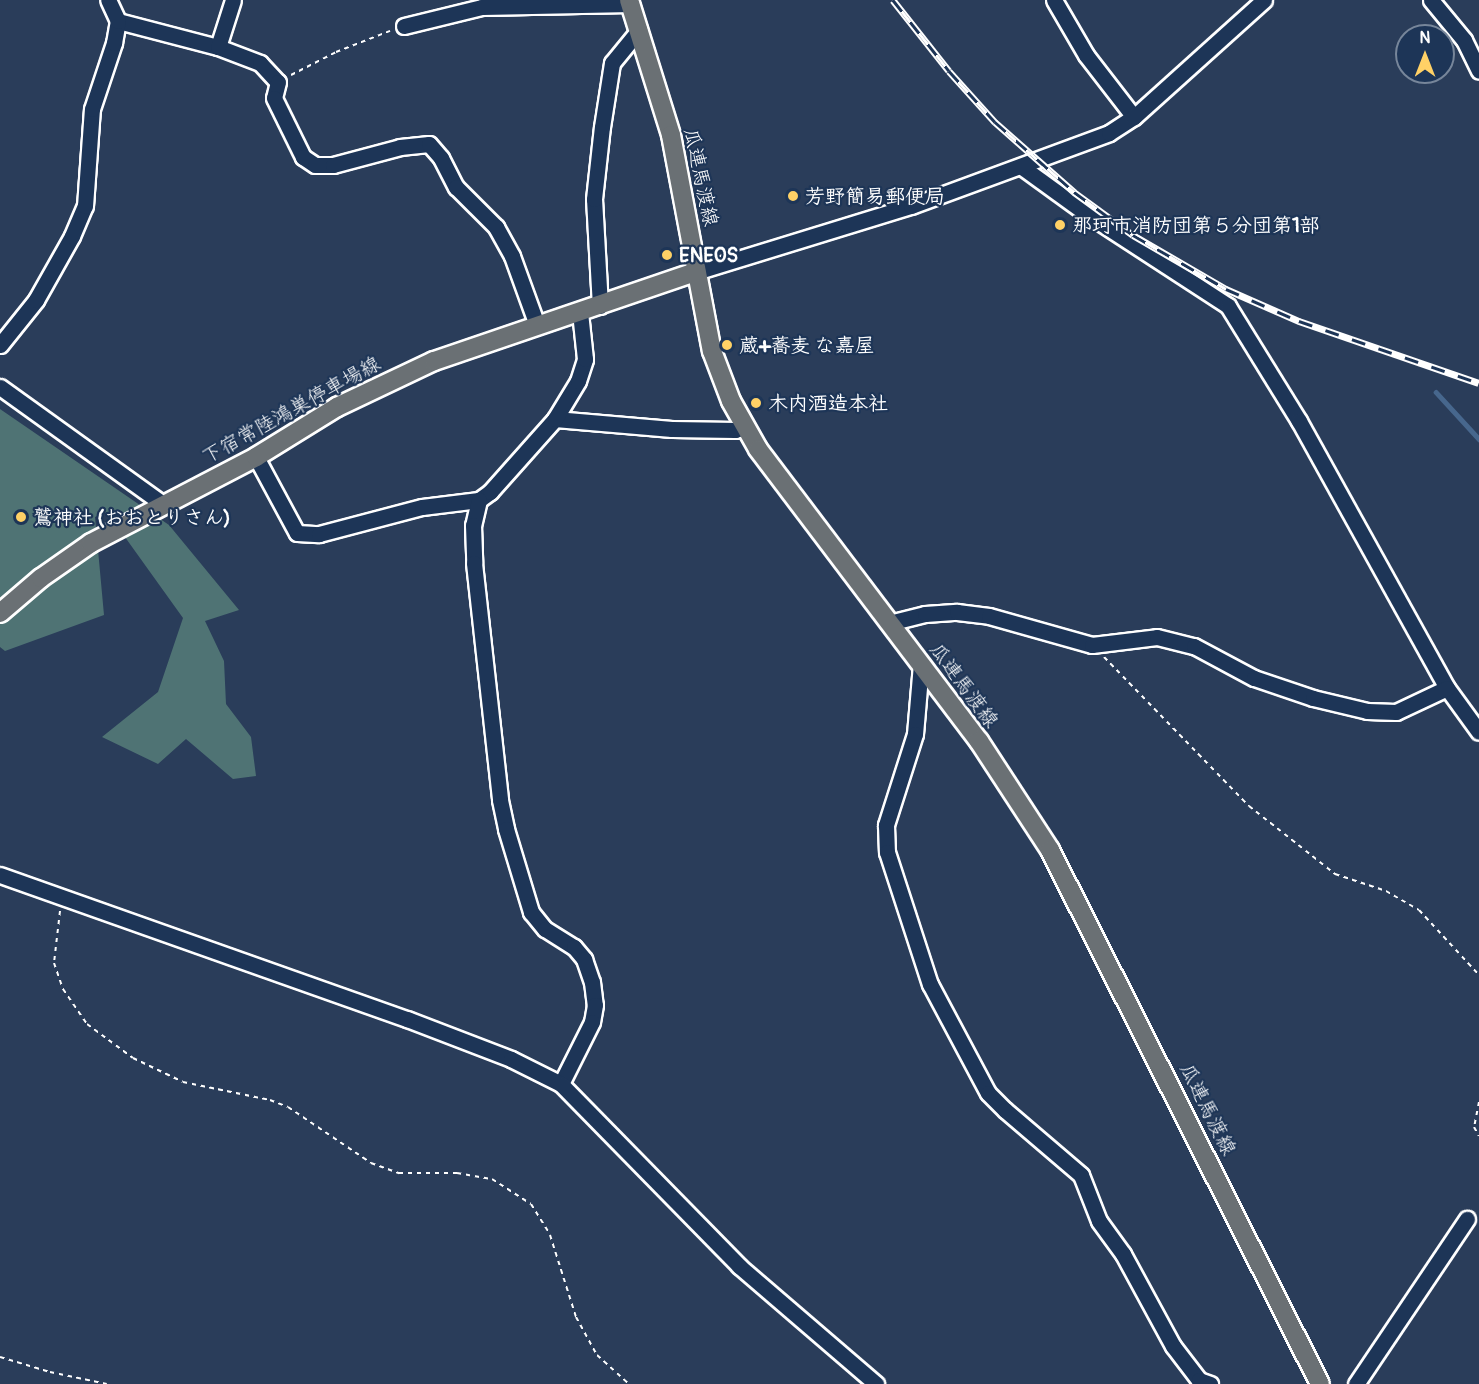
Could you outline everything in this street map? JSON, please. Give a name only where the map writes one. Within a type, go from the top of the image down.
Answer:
[{"type":"main road","name":"瓜連馬渡線","points":[[630,2],[671,135],[712,351],[721,378],[744,427],[774,471],[979,741],[1050,850],[1320,1384]]},
{"type":"main road","name":"下宿常陸鴻巣停車場線","points":[[0,613],[41,578],[91,543],[256,457],[337,406],[434,361],[696,272]]},
{"type":"street","points":[[0,345],[36,300],[72,237],[85,206],[92,109],[114,43],[118,21],[108,0]]},
{"type":"street","points":[[218,47],[233,0]]},
{"type":"street","points":[[1054,0],[1086,55],[1134,117]]},
{"type":"street","points":[[696,272],[911,206],[1022,167],[1109,133],[1134,117],[1264,0]]},
{"type":"street","points":[[1431,0],[1464,40],[1479,71]]},
{"type":"street","points":[[404,26],[482,7],[630,2]]},
{"type":"street","points":[[118,21],[218,47],[260,63],[278,82],[274,98],[303,157],[315,165],[333,165],[400,147],[429,144],[441,158],[456,187],[496,226],[512,256],[537,325]]},
{"type":"street","points":[[600,306],[594,199],[602,127],[612,63],[639,30]]},
{"type":"street","points":[[1022,167],[1087,214],[1228,306],[1299,421],[1447,688],[1479,732]]},
{"type":"street","points":[[256,457],[297,533],[319,534],[422,507],[479,500],[490,492],[555,419],[578,381],[585,359],[580,312]]},
{"type":"street","points":[[0,387],[163,504]]},
{"type":"street","points":[[555,419],[672,429],[735,430],[744,427]]},
{"type":"street","points":[[479,500],[473,525],[474,563],[500,800],[506,829],[531,912],[545,929],[574,947],[584,959],[592,982],[595,1005],[592,1022],[561,1084]]},
{"type":"street","points":[[889,623],[925,614],[957,612],[978,615],[1092,645],[1157,638],[1194,646],[1254,678],[1313,698],[1367,711],[1396,712],[1447,688]]},
{"type":"street","points":[[921,664],[912,744],[886,825],[887,852],[930,984],[988,1093],[1082,1175],[1099,1221],[1123,1254],[1173,1346],[1199,1383]]},
{"type":"street","points":[[0,875],[407,1019],[511,1059],[561,1084],[739,1266],[876,1384]]},
{"type":"street","points":[[1356,1384],[1467,1219]]},
{"type":"path","points":[[278,82],[336,52],[404,26]]},
{"type":"path","points":[[1092,645],[1249,806],[1335,874],[1386,891],[1419,910],[1479,975]]},
{"type":"path","points":[[61,896],[54,963],[63,989],[87,1024],[133,1058],[183,1083],[270,1100],[288,1107],[371,1163],[399,1173],[457,1173],[492,1179],[531,1204],[550,1235],[581,1326],[597,1355],[629,1384]]},
{"type":"path","points":[[1479,1102],[1474,1127],[1479,1136]]},
{"type":"path","points":[[0,1357],[50,1372],[107,1384]]},
{"type":"green space","points":[[0,409],[169,525],[239,610],[205,621],[224,661],[226,704],[251,737],[256,776],[233,779],[186,739],[158,764],[102,737],[158,692],[183,618],[107,512],[95,517],[104,615],[5,651],[0,647]]},
{"type":"waterway","points":[[1436,392],[1479,439]]},
{"type":"railway","points":[[893,0],[949,71],[995,122],[1074,192],[1133,235],[1226,289],[1299,321],[1479,383]]},
{"type":"place","name":"芳野簡易郵便局","points":[[793,196]]},
{"type":"place","name":"那珂市消防団第５分団第1部","points":[[1060,225]]},
{"type":"place","name":"ENEOS","points":[[667,255]]},
{"type":"place","name":"蔵+蕎麦 な嘉屋","points":[[727,345]]},
{"type":"place","name":"木内酒造本社","points":[[756,403]]},
{"type":"place","name":"鷲神社 (おおとりさん)","points":[[21,517]]}]
